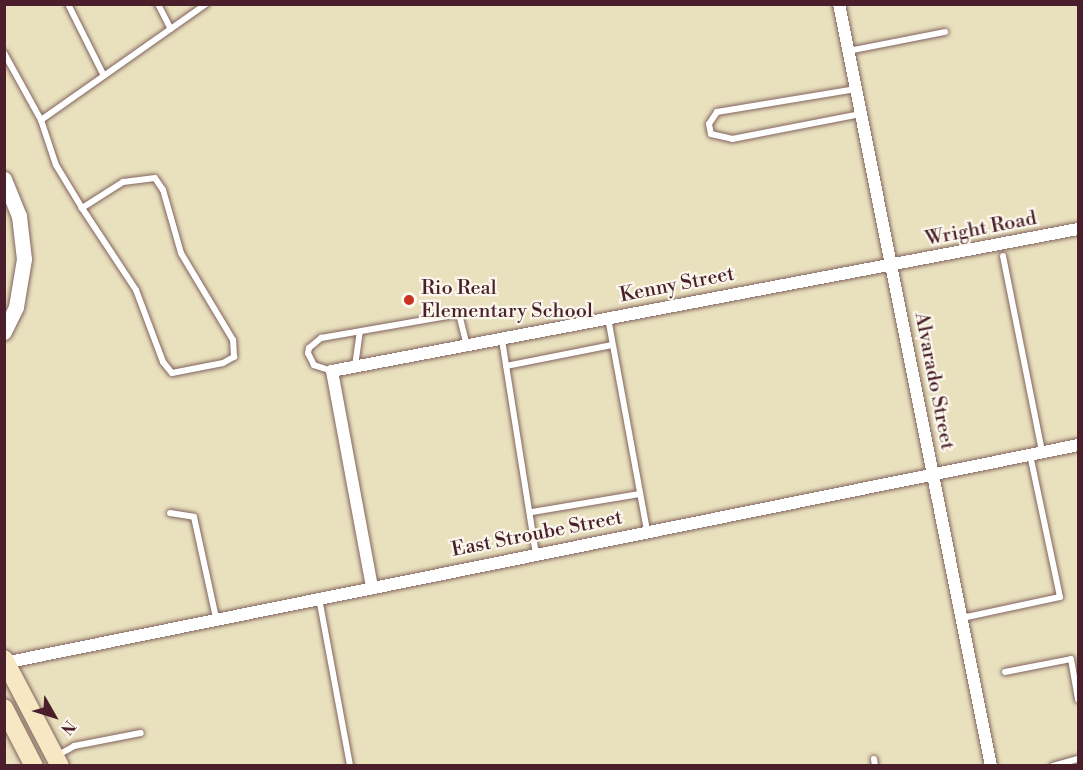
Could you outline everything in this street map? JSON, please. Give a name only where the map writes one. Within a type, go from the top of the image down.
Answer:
[{"type":"main road","points":[[5,662],[57,761]]},
{"type":"main road","points":[[4,708],[34,765]]},
{"type":"street","name":"Alvarado Street","points":[[839,4],[991,765]]},
{"type":"street","points":[[4,179],[19,216],[24,259],[16,307],[4,332]]},
{"type":"street","name":"Wright Road","points":[[891,264],[1078,229]]},
{"type":"street","name":"Kenny Street","points":[[332,371],[891,264]]},
{"type":"street","points":[[332,371],[372,586]]},
{"type":"street","name":"East Stroube Street","points":[[5,662],[1078,445]]},
{"type":"lane","points":[[68,4],[104,76]]},
{"type":"lane","points":[[158,4],[171,29]]},
{"type":"lane","points":[[41,120],[206,4]]},
{"type":"lane","points":[[848,51],[945,32]]},
{"type":"lane","points":[[4,53],[41,120],[56,165],[82,208],[136,290],[163,362],[172,373],[224,363],[234,357],[233,340],[181,253],[163,190],[155,178],[140,177],[123,182],[82,208]]},
{"type":"lane","points":[[856,89],[717,112],[709,124],[711,134],[732,139],[861,114]]},
{"type":"lane","points":[[961,618],[1060,597],[1003,256]]},
{"type":"lane","points":[[332,371],[314,365],[309,348],[321,338],[459,314],[467,346]]},
{"type":"lane","points":[[608,318],[647,531]]},
{"type":"lane","points":[[355,367],[360,332]]},
{"type":"lane","points":[[502,340],[532,513],[536,554]]},
{"type":"lane","points":[[506,366],[612,345]]},
{"type":"lane","points":[[532,513],[640,494]]},
{"type":"lane","points":[[170,513],[194,517],[216,618]]},
{"type":"lane","points":[[319,597],[350,765]]},
{"type":"lane","points":[[1005,672],[1071,659],[1078,699]]},
{"type":"lane","points":[[57,761],[74,746],[141,733]]},
{"type":"lane","points":[[1053,765],[1078,759]]},
{"type":"place","name":"Rio Real Elementary School","points":[[409,300]]}]
